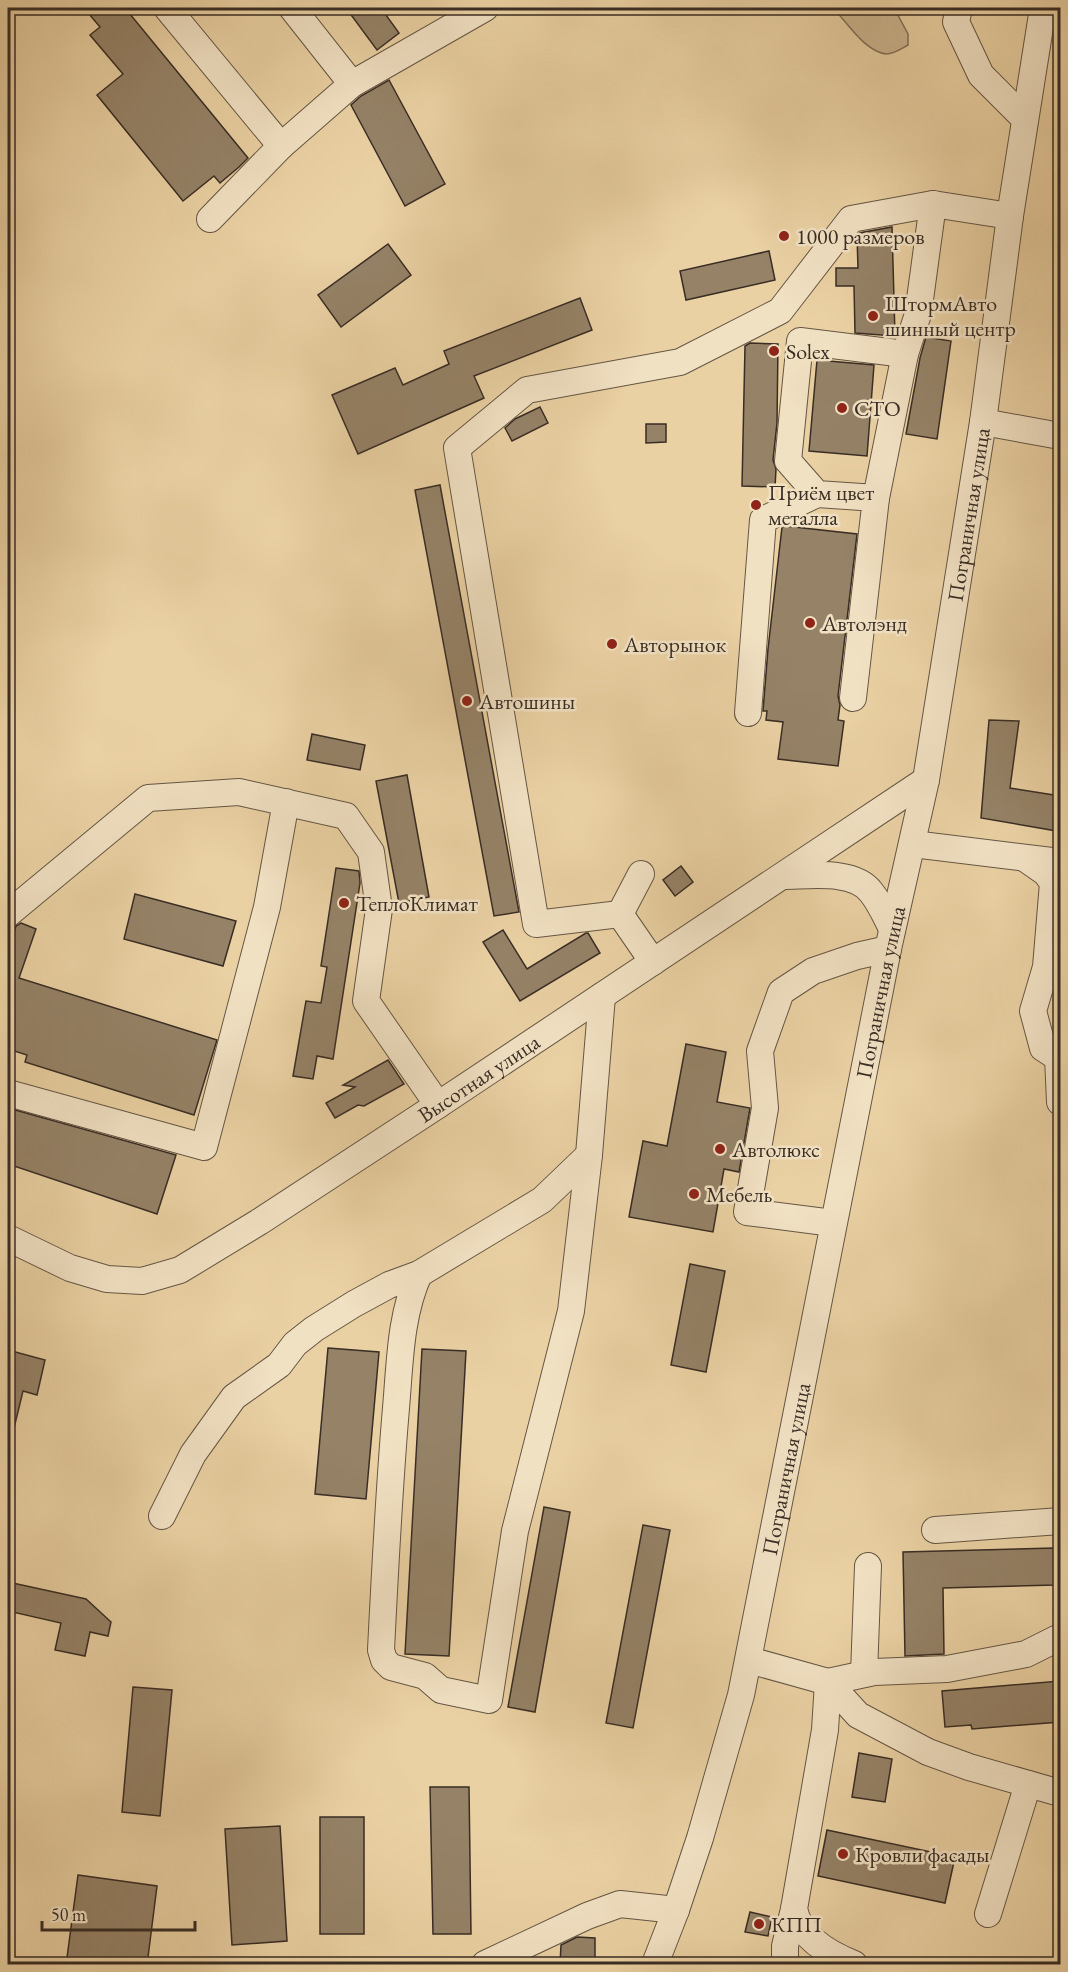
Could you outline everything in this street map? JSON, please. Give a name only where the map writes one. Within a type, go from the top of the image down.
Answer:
[{"type":"street","points":[[167,8],[281,146]]},
{"type":"street","points":[[292,8],[352,84]]},
{"type":"street","points":[[210,219],[281,146],[352,84],[485,8]]},
{"type":"street","points":[[959,8],[956,22],[981,75],[1025,118]]},
{"type":"street","name":"Пограничная улица","points":[[655,1965],[676,1910],[715,1788],[749,1660],[890,939],[927,780],[983,422],[1010,216],[1043,8]]},
{"type":"street","points":[[620,914],[536,924],[457,448],[527,390],[680,362],[780,310],[851,219],[933,204],[1010,216]]},
{"type":"street","points":[[853,698],[876,498],[905,354],[918,314],[933,204]]},
{"type":"street","points":[[780,310],[800,341],[788,461],[817,494]]},
{"type":"street","points":[[800,341],[905,354]]},
{"type":"street","points":[[983,422],[1060,436]]},
{"type":"street","points":[[748,713],[763,520],[817,494],[876,498]]},
{"type":"street","name":"Высотная улица","points":[[8,1238],[70,1268],[95,1277],[124,1281],[160,1277],[180,1270],[438,1105],[927,780]]},
{"type":"street","points":[[8,914],[148,798],[239,792],[346,816],[370,852],[379,909],[366,1001],[438,1105]]},
{"type":"street","points":[[8,1093],[204,1147],[267,907],[286,802]]},
{"type":"street","points":[[913,844],[1060,862]]},
{"type":"street","points":[[1026,859],[1046,873],[1053,883],[1046,967],[1033,1011],[1042,1048],[1059,1058],[1060,1101]]},
{"type":"street","points":[[620,914],[641,874]]},
{"type":"street","points":[[783,876],[841,877],[856,880],[872,893],[890,939],[857,956],[813,971],[782,992],[760,1051],[765,1108],[747,1212],[833,1223]]},
{"type":"street","points":[[620,914],[653,962]]},
{"type":"street","points":[[419,1274],[406,1311],[400,1364],[391,1464],[381,1650],[384,1660],[391,1667],[425,1676],[441,1690],[489,1700],[515,1531],[571,1311],[589,1155],[602,996]]},
{"type":"street","points":[[162,1516],[194,1454],[234,1397],[279,1365],[295,1344],[314,1329],[389,1285],[419,1274],[542,1200],[589,1155]]},
{"type":"street","points":[[935,1530],[1060,1521]]},
{"type":"street","points":[[864,1674],[868,1566]]},
{"type":"street","points":[[749,1660],[828,1682],[874,1672],[947,1669],[970,1665],[1026,1654],[1060,1637]]},
{"type":"street","points":[[828,1682],[858,1715],[928,1752],[969,1767],[1060,1793]]},
{"type":"street","points":[[785,1965],[784,1946],[794,1909],[825,1730],[828,1682]]},
{"type":"street","points":[[988,1914],[1028,1784]]},
{"type":"street","points":[[485,1965],[533,1953],[587,1916],[620,1904],[676,1910]]},
{"type":"street","points":[[794,1909],[801,1924],[819,1946],[829,1954],[854,1965]]},
{"type":"shaded area","points":[[833,8],[894,8],[908,34],[908,45],[892,53],[878,52],[863,42]]},
{"type":"building","points":[[84,8],[125,8],[248,158],[220,183],[214,176],[183,201],[97,95],[123,74],[90,35],[100,27]]},
{"type":"building","points":[[346,8],[381,8],[399,33],[377,50]]},
{"type":"building","points":[[389,80],[445,184],[405,206],[351,105],[361,96]]},
{"type":"building","points":[[892,227],[895,336],[855,333],[854,286],[836,286],[836,268],[858,268],[857,236],[859,233]]},
{"type":"building","points":[[388,244],[411,275],[341,327],[318,295]]},
{"type":"building","points":[[769,251],[775,280],[686,300],[680,271]]},
{"type":"building","points":[[580,298],[592,330],[474,376],[484,398],[358,454],[332,395],[395,368],[403,385],[449,364],[444,351]]},
{"type":"building","points":[[926,337],[951,341],[937,439],[906,434]]},
{"type":"building","points":[[750,343],[778,344],[777,423],[773,460],[776,469],[775,487],[742,486],[745,346]]},
{"type":"building","name":"СТО","points":[[817,360],[874,365],[867,456],[809,451]]},
{"type":"building","points":[[540,407],[548,423],[512,441],[505,428],[515,419]]},
{"type":"building","points":[[646,424],[666,424],[666,442],[646,443]]},
{"type":"building","name":"Автошины","points":[[440,485],[519,912],[494,916],[415,490]]},
{"type":"building","name":"Автолэнд","points":[[782,527],[857,534],[838,696],[840,705],[838,720],[844,721],[838,766],[778,759],[783,722],[766,720],[767,711],[763,711]]},
{"type":"building","points":[[989,720],[1019,721],[1010,788],[1060,796],[1057,831],[981,818]]},
{"type":"building","points":[[312,734],[365,745],[360,770],[307,760]]},
{"type":"building","points":[[407,775],[429,897],[399,903],[376,781]]},
{"type":"building","points":[[681,866],[693,882],[675,896],[663,880]]},
{"type":"building","points":[[336,868],[359,871],[360,883],[333,1059],[317,1056],[313,1079],[293,1076],[306,1001],[321,1003],[327,967],[321,966]]},
{"type":"building","points":[[135,894],[236,921],[223,966],[124,939]]},
{"type":"building","points":[[21,923],[36,929],[19,978],[217,1040],[194,1115],[25,1062],[27,1055],[8,1049],[8,952],[16,926]]},
{"type":"building","points":[[503,930],[527,969],[586,933],[600,953],[520,1001],[483,942]]},
{"type":"building","points":[[686,1044],[726,1052],[717,1102],[750,1108],[739,1172],[724,1169],[713,1232],[629,1217],[643,1141],[667,1146]]},
{"type":"building","points":[[388,1060],[404,1084],[364,1106],[358,1105],[335,1118],[326,1103],[355,1087],[343,1085]]},
{"type":"building","points":[[8,1108],[176,1155],[157,1214],[8,1164]]},
{"type":"building","points":[[690,1264],[725,1271],[706,1372],[671,1365]]},
{"type":"building","points":[[328,1348],[379,1352],[366,1499],[315,1494]]},
{"type":"building","points":[[422,1349],[466,1351],[449,1656],[405,1654]]},
{"type":"building","points":[[8,1350],[45,1360],[37,1395],[23,1391],[14,1428],[8,1428]]},
{"type":"building","points":[[544,1507],[570,1512],[535,1712],[508,1707]]},
{"type":"building","points":[[643,1525],[670,1530],[633,1728],[606,1723]]},
{"type":"building","points":[[1054,1548],[1055,1585],[943,1588],[944,1654],[905,1656],[903,1552]]},
{"type":"building","points":[[8,1582],[86,1599],[111,1622],[108,1636],[90,1632],[85,1656],[55,1650],[61,1623],[8,1611]]},
{"type":"building","points":[[1060,1681],[1060,1722],[972,1729],[971,1725],[945,1727],[942,1691]]},
{"type":"building","points":[[133,1687],[172,1690],[160,1816],[122,1812]]},
{"type":"building","points":[[859,1753],[892,1759],[885,1802],[852,1797]]},
{"type":"building","points":[[430,1787],[469,1787],[471,1934],[433,1934]]},
{"type":"building","points":[[320,1817],[364,1817],[364,1934],[320,1934]]},
{"type":"building","points":[[280,1826],[287,1941],[232,1945],[225,1829]]},
{"type":"building","points":[[827,1830],[955,1857],[945,1903],[818,1876]]},
{"type":"building","points":[[78,1875],[157,1886],[147,1965],[66,1965]]},
{"type":"building","name":"КПП","points":[[750,1912],[772,1917],[768,1936],[745,1932]]},
{"type":"building","points":[[577,1937],[595,1938],[595,1965],[560,1965],[561,1945]]},
{"type":"place","name":"1000 размеров","points":[[784,236]]},
{"type":"place","name":"ШтормАвто шинный центр","points":[[873,316]]},
{"type":"place","name":"Solex","points":[[774,351]]},
{"type":"place","name":"СТО","points":[[842,408]]},
{"type":"place","name":"Приём цвет металла","points":[[756,505]]},
{"type":"place","name":"Автолэнд","points":[[810,623]]},
{"type":"place","name":"Авторынок","points":[[612,644]]},
{"type":"place","name":"Автошины","points":[[467,701]]},
{"type":"place","name":"ТеплоКлимат","points":[[344,903]]},
{"type":"place","name":"Автолюкс","points":[[720,1149]]},
{"type":"place","name":"Мебель","points":[[694,1194]]},
{"type":"place","name":"Кровли фасады","points":[[843,1854]]},
{"type":"place","name":"КПП","points":[[759,1924]]}]
